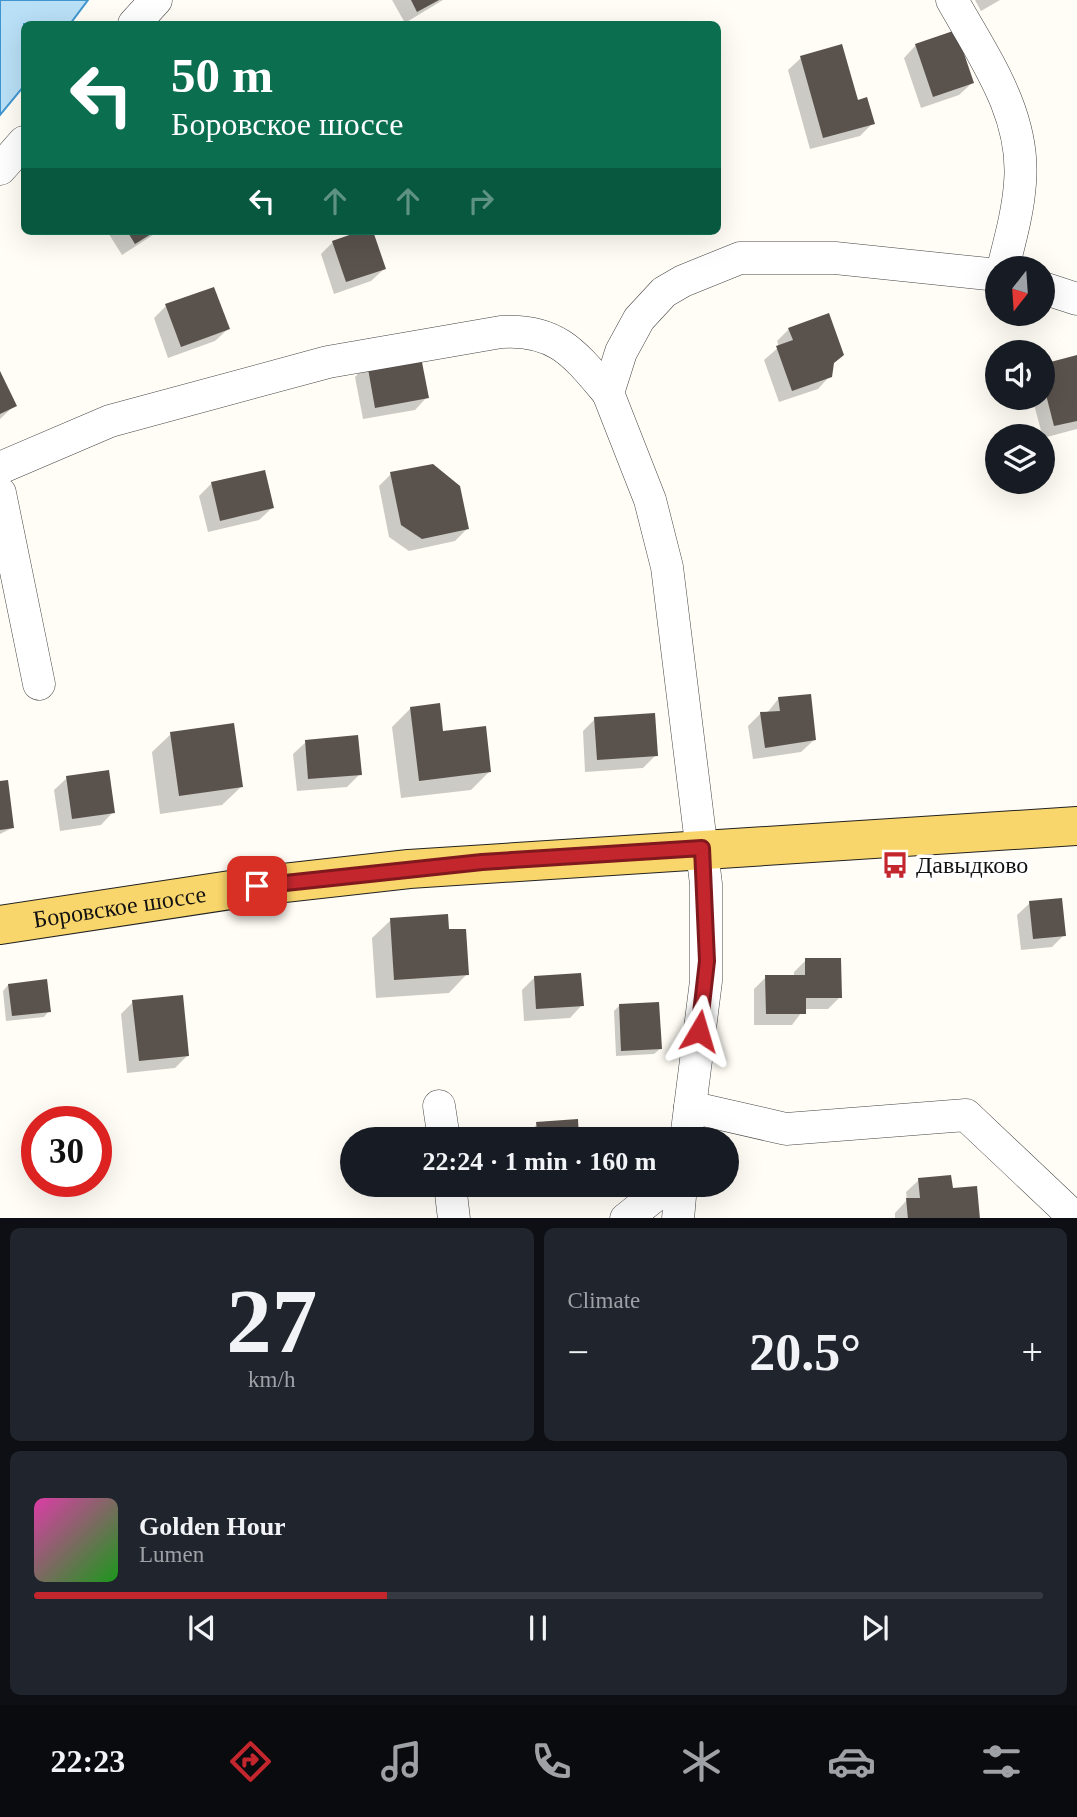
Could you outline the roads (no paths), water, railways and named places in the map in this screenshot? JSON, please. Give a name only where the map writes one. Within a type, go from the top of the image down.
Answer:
[{"type":"main road","name":"Боровское шоссе","points":[[0,925],[257,886],[409,869],[1077,825]]},
{"type":"street","points":[[137,21],[156,0]]},
{"type":"street","points":[[952,0],[1014,118],[1020,183],[1005,256]]},
{"type":"street","points":[[0,169],[21,145]]},
{"type":"street","points":[[608,393],[628,335],[650,306],[683,281],[740,258],[835,258],[985,274]]},
{"type":"street","points":[[1055,292],[1077,299]]},
{"type":"street","points":[[0,468],[110,421],[328,362],[501,332],[521,331],[545,335],[572,354],[608,393],[650,500],[667,567],[702,848],[707,961],[688,1127]]},
{"type":"street","points":[[0,493],[39,684]]},
{"type":"street","points":[[439,1106],[442,1127]]},
{"type":"street","points":[[690,1107],[786,1129],[965,1115],[1075,1218]]},
{"type":"street","points":[[451,1197],[454,1218]]},
{"type":"street","points":[[627,1218],[653,1197]]},
{"type":"street","points":[[678,1218],[680,1197]]},
{"type":"water","points":[[0,0],[88,0],[72,21],[21,21],[21,90],[0,115]]},
{"type":"place","name":"Давыдково","points":[[895,865]]}]
